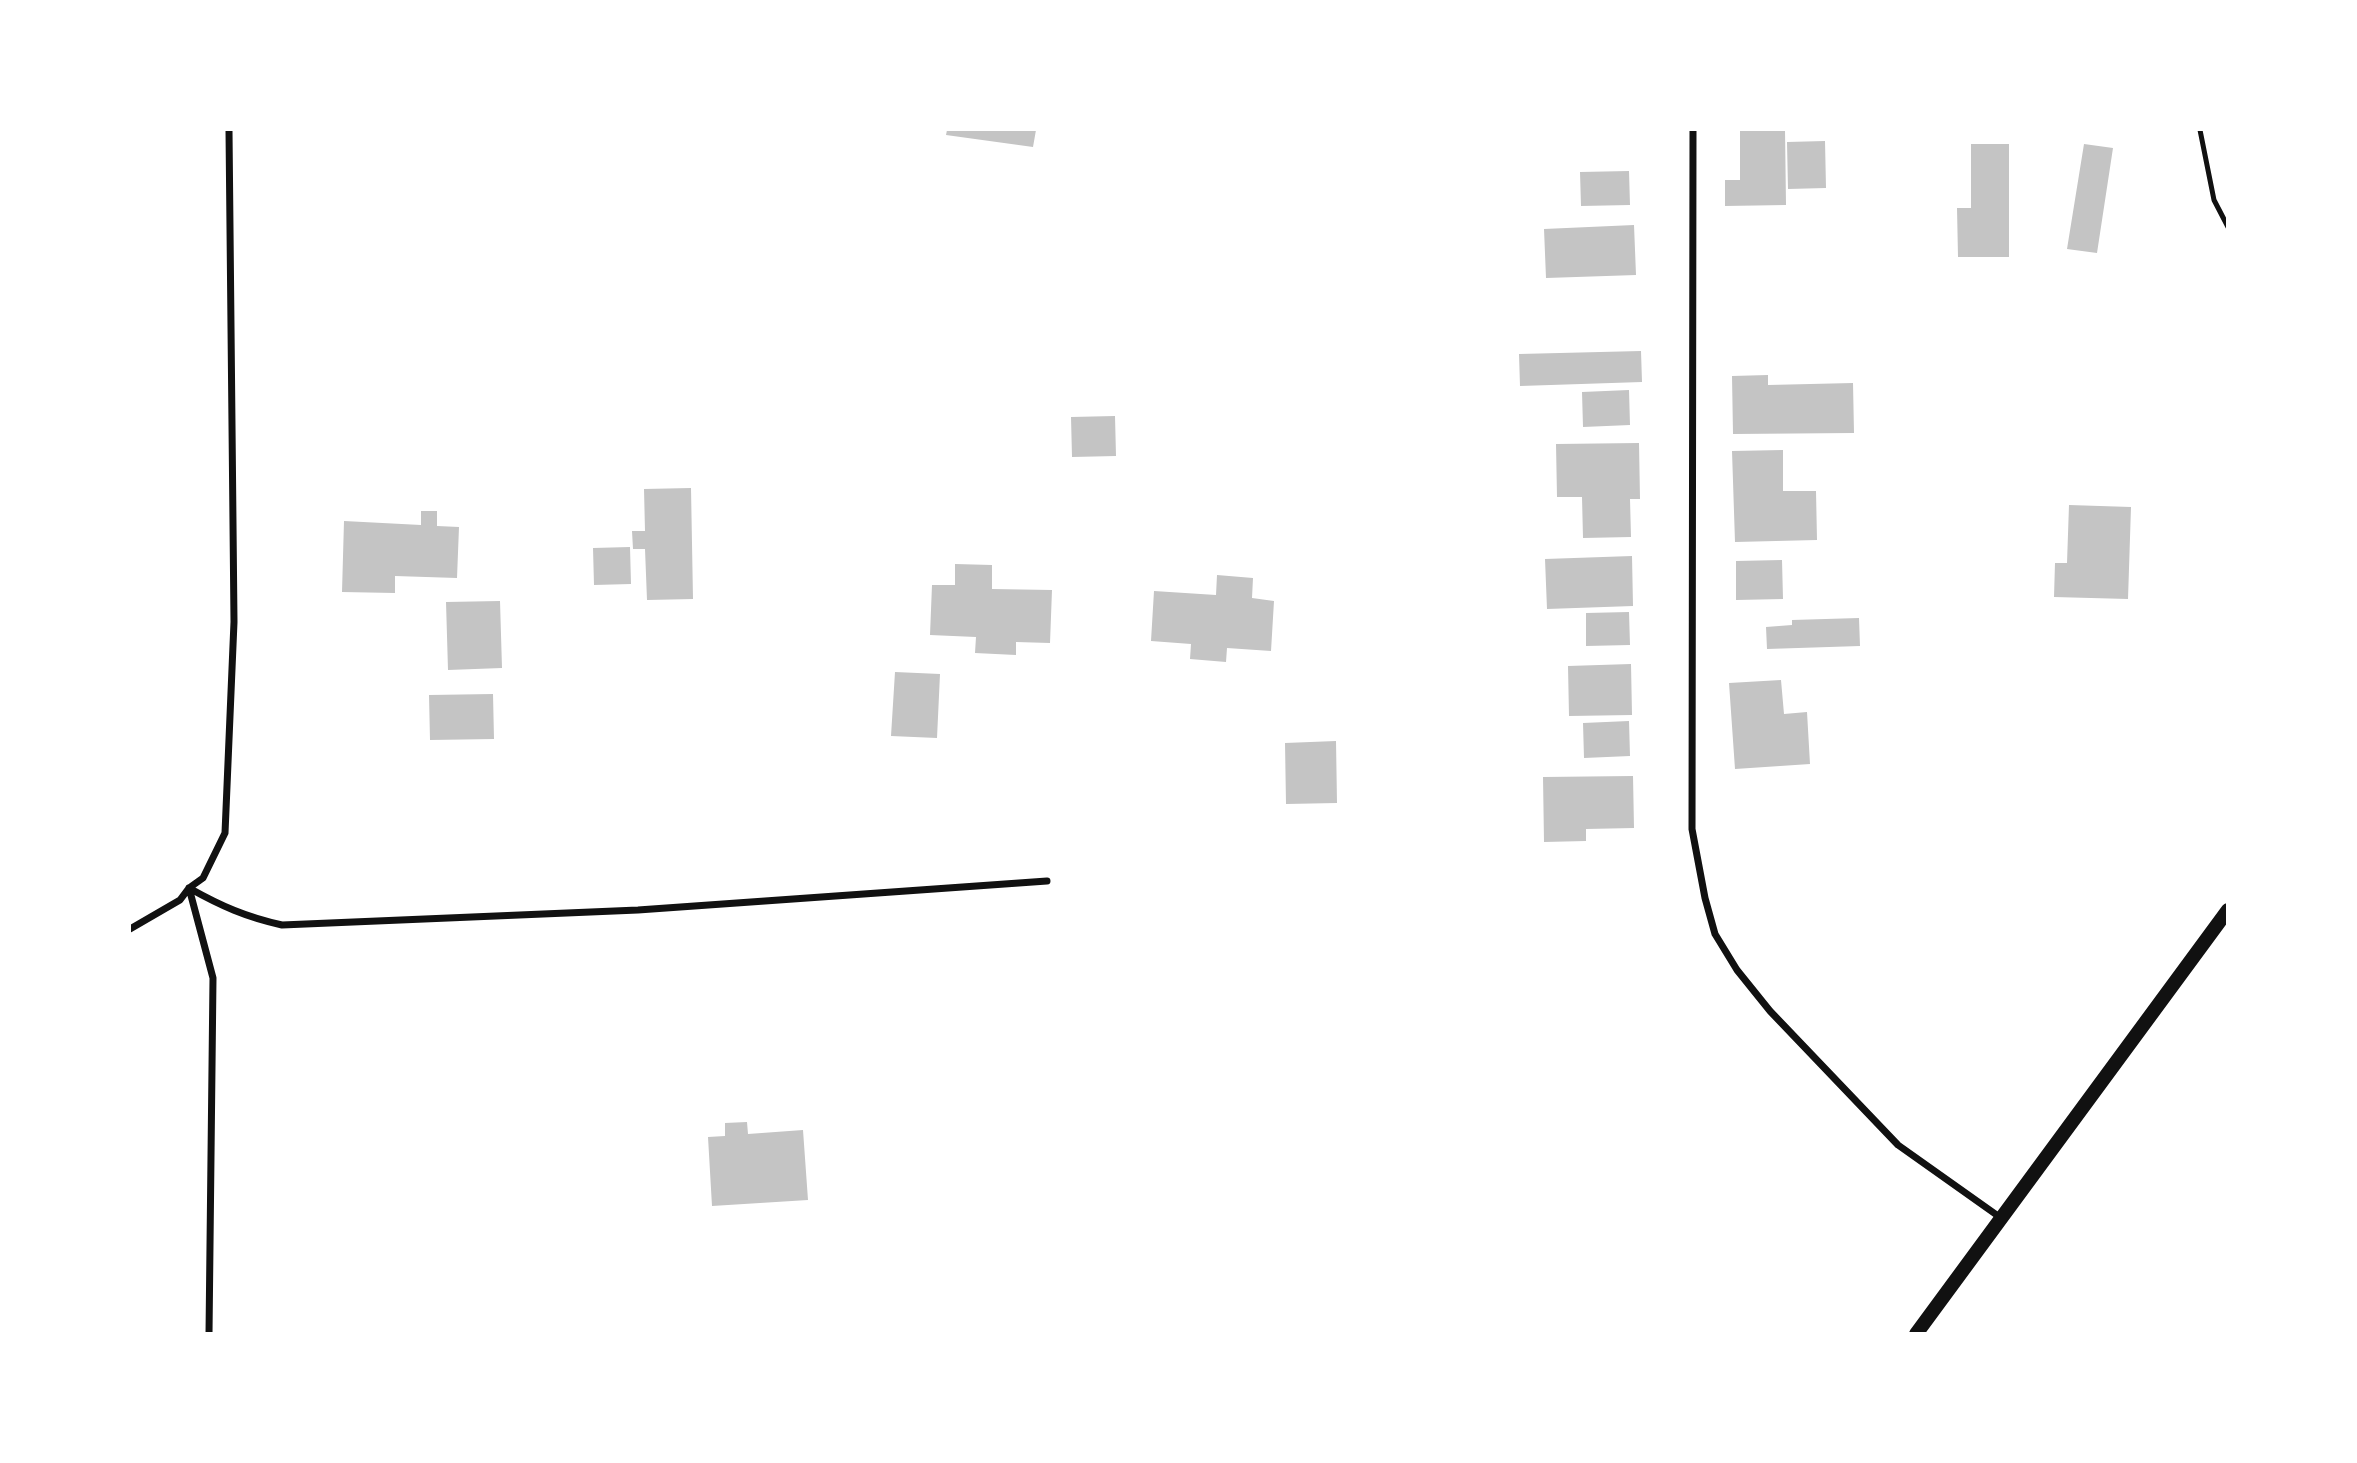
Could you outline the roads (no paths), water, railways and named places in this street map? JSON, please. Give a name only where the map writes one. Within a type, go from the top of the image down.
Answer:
[{"type":"main road","points":[[1916,1334],[2228,910]]},
{"type":"street","points":[[130,929],[180,900],[189,888],[203,878],[225,833],[230,766],[234,622],[229,130]]},
{"type":"street","points":[[1693,130],[1692,829],[1715,934],[1737,970],[1770,1011],[1898,1145],[2001,1218]]},
{"type":"street","points":[[189,888],[225,909],[282,925],[638,910],[1047,881]]},
{"type":"street","points":[[189,888],[213,978],[209,1334]]},
{"type":"lane","points":[[2200,130],[2214,200],[2228,227]]}]
